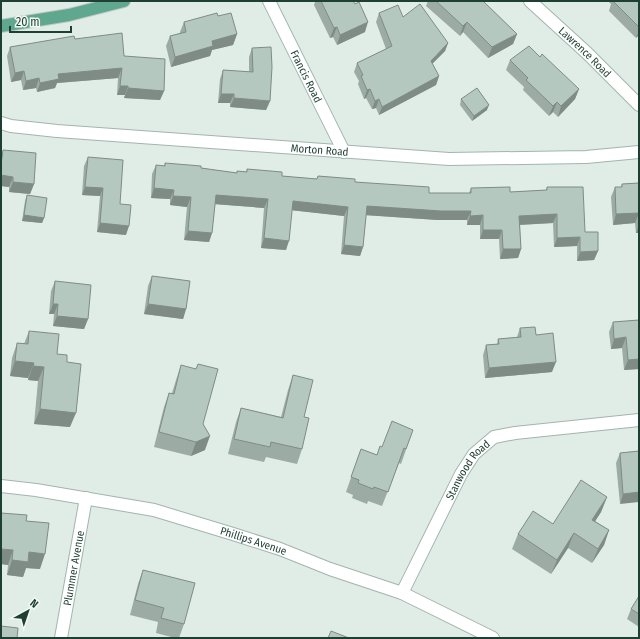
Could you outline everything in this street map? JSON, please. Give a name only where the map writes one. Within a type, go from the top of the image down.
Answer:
[{"type":"main road","points":[[1,26],[69,15],[124,1]]},
{"type":"street","name":"Francis Road","points":[[269,1],[344,152]]},
{"type":"street","name":"Lawrence Road","points":[[530,1],[587,53],[639,105]]},
{"type":"street","name":"Morton Road","points":[[1,123],[11,126],[57,131],[450,159],[586,157],[639,152]]},
{"type":"street","name":"Stanwood Road","points":[[402,593],[461,474],[474,454],[494,437],[516,433],[639,420]]},
{"type":"street","name":"Phillips Avenue","points":[[1,486],[86,498],[154,510],[280,549],[330,569],[402,593],[493,638]]},
{"type":"street","name":"Plummer Avenue","points":[[61,638],[86,498]]},
{"type":"building","points":[[321,1],[353,1],[355,4],[359,2],[368,22],[340,35],[337,27],[334,28]]},
{"type":"building","points":[[436,1],[483,1],[517,34],[492,47],[467,22],[463,26]]},
{"type":"building","points":[[613,1],[639,1],[639,27]]},
{"type":"building","points":[[420,4],[448,43],[431,61],[439,76],[382,107],[379,99],[375,101],[370,89],[367,90],[361,76],[363,75],[357,63],[392,46],[379,13],[398,5],[403,17]]},
{"type":"building","points":[[217,13],[218,16],[231,13],[237,34],[212,41],[213,46],[175,57],[170,36],[186,32],[184,22]]},
{"type":"building","points":[[122,33],[124,56],[165,59],[164,91],[120,86],[122,68],[58,74],[59,79],[40,83],[39,78],[26,81],[24,71],[15,73],[10,47],[74,36],[75,39]]},
{"type":"building","points":[[529,46],[540,57],[542,54],[579,89],[561,106],[557,102],[553,106],[526,80],[528,78],[510,60]]},
{"type":"building","points":[[271,47],[272,67],[270,101],[234,98],[234,94],[221,94],[223,70],[253,72],[252,48]]},
{"type":"building","points":[[477,88],[489,105],[474,116],[461,99]]},
{"type":"building","points":[[3,150],[36,153],[34,184],[13,182],[13,177],[1,175]]},
{"type":"building","points":[[88,157],[123,160],[120,204],[131,205],[129,226],[100,223],[103,188],[85,187]]},
{"type":"building","points":[[165,163],[201,166],[201,168],[237,173],[237,171],[247,172],[247,169],[282,172],[282,176],[317,179],[318,176],[355,179],[355,182],[429,187],[429,193],[471,193],[471,188],[510,187],[510,192],[547,190],[547,187],[583,187],[585,232],[598,232],[598,251],[580,252],[580,237],[557,238],[557,214],[519,216],[521,249],[503,249],[502,230],[483,230],[483,215],[470,216],[471,211],[441,211],[367,206],[363,247],[344,245],[348,207],[293,201],[289,241],[264,238],[268,199],[216,195],[212,233],[188,231],[191,197],[173,196],[174,190],[154,188],[156,165],[165,166]]},
{"type":"building","points":[[639,183],[639,213],[616,214],[615,187],[622,187],[622,184]]},
{"type":"building","points":[[27,195],[47,198],[44,218],[24,215]]},
{"type":"building","points":[[152,276],[190,281],[186,309],[148,304]]},
{"type":"building","points":[[55,281],[91,285],[88,319],[57,316],[58,304],[53,304]]},
{"type":"building","points":[[639,320],[639,359],[628,360],[626,337],[614,339],[613,322]]},
{"type":"building","points":[[535,327],[536,335],[553,333],[556,362],[489,368],[486,345],[499,344],[498,339],[521,337],[520,328]]},
{"type":"building","points":[[29,331],[59,334],[57,354],[67,355],[67,362],[81,364],[76,413],[40,409],[44,367],[33,366],[34,363],[15,361],[17,343],[28,344]]},
{"type":"building","points":[[198,364],[218,369],[203,424],[210,436],[196,442],[159,432],[169,393],[174,394],[181,365],[196,369]]},
{"type":"building","points":[[293,375],[313,380],[304,417],[309,418],[302,449],[271,442],[270,447],[234,439],[241,408],[283,418]]},
{"type":"building","points":[[392,421],[413,430],[406,449],[404,448],[388,492],[374,487],[373,489],[358,483],[359,480],[351,477],[361,449],[377,455],[380,446],[382,447]]},
{"type":"building","points":[[639,451],[639,492],[623,494],[620,453]]},
{"type":"building","points":[[581,480],[607,497],[592,520],[609,530],[598,549],[574,533],[557,560],[518,534],[533,511],[553,524]]},
{"type":"building","points":[[1,513],[27,515],[26,521],[49,523],[45,554],[29,552],[28,562],[12,560],[13,550],[1,549]]},
{"type":"building","points":[[143,570],[195,583],[184,624],[161,618],[164,608],[135,600]]},
{"type":"building","points":[[639,596],[639,614],[631,609]]},
{"type":"building","points":[[1,626],[18,628],[17,638],[1,638]]},
{"type":"building","points":[[331,631],[349,638],[328,638]]}]
